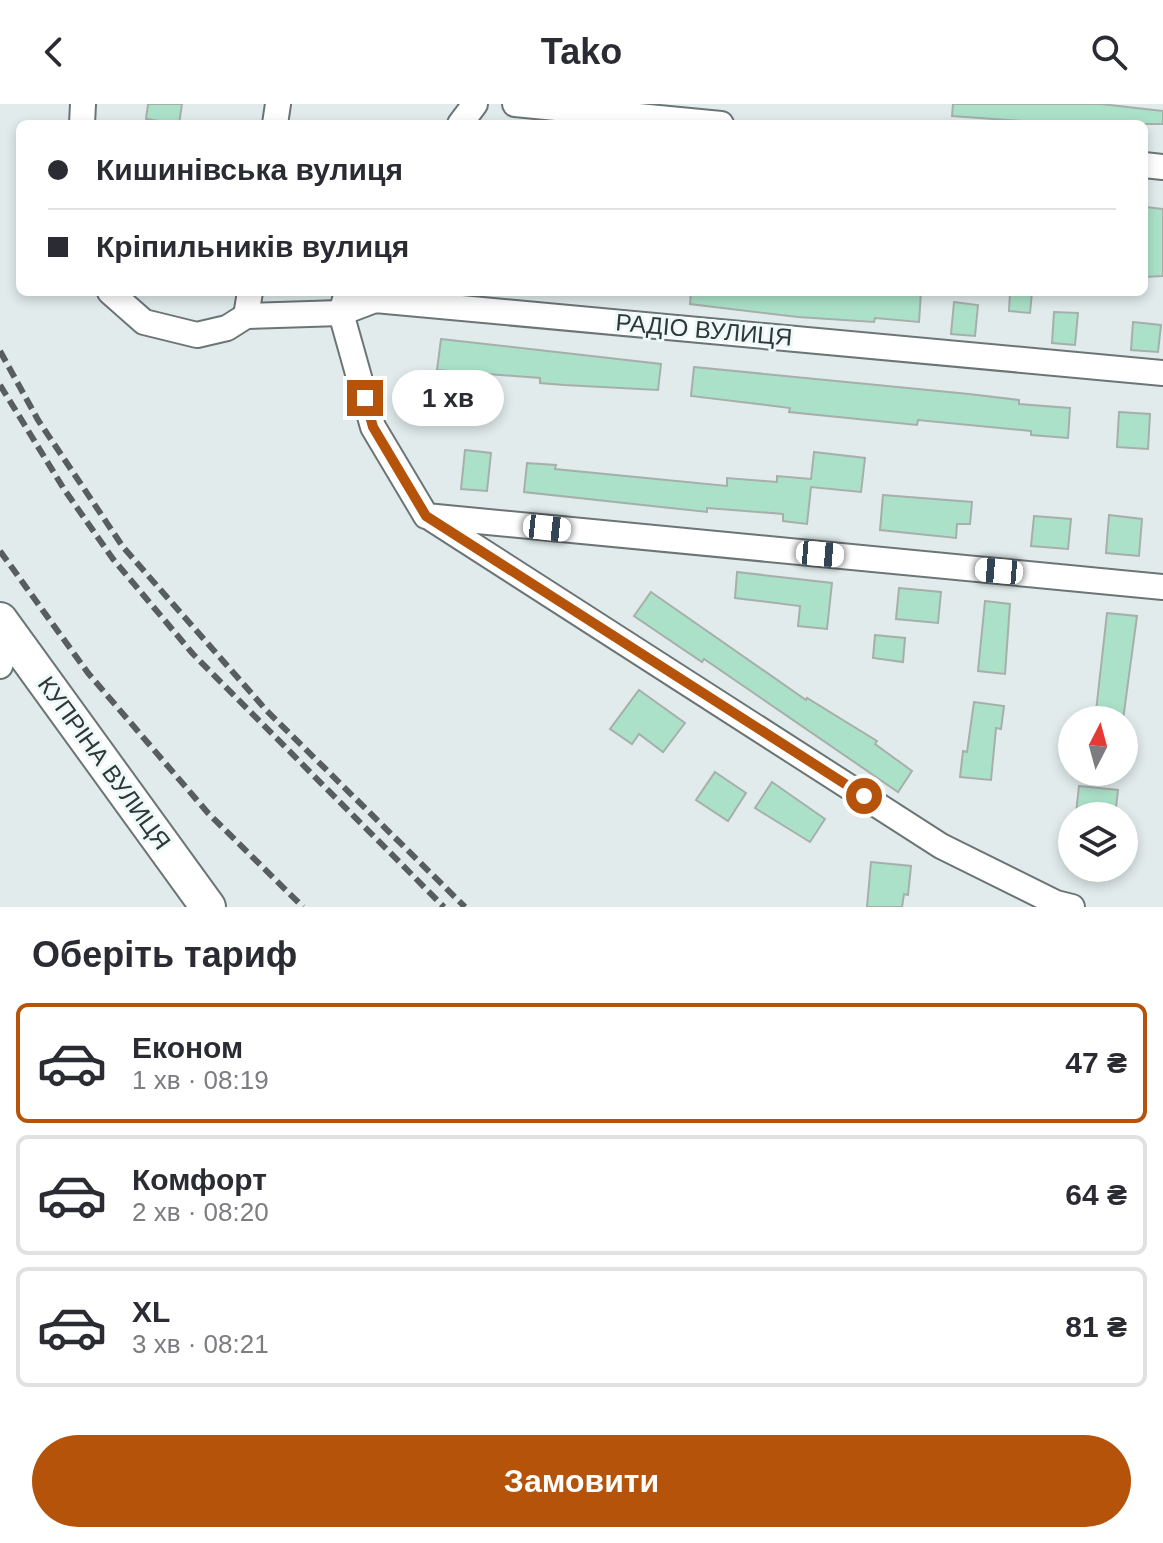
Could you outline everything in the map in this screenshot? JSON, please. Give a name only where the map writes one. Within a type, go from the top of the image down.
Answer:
[{"type":"main road","name":"КУПРІНА ВУЛИЦЯ","points":[[4,640],[208,907]]},
{"type":"street","points":[[515,104],[680,120]]},
{"type":"street","points":[[115,296],[144,322],[197,335],[227,328],[248,304]]},
{"type":"street","name":"РАДІО ВУЛИЦЯ","points":[[248,304],[375,300],[1163,373]]},
{"type":"street","points":[[344,303],[373,427],[426,516],[941,846],[1056,903],[1072,907]]},
{"type":"street","points":[[426,516],[1163,587]]},
{"type":"building","points":[[148,104],[182,104],[180,120],[146,119]]},
{"type":"building","points":[[953,104],[1101,104],[1163,111],[1163,124],[1148,124],[1148,120],[1008,120],[952,116]]},
{"type":"building","points":[[1148,207],[1163,209],[1163,276],[1148,277]]},
{"type":"building","points":[[691,296],[921,296],[919,322],[798,317],[690,304]]},
{"type":"building","points":[[1010,296],[1032,296],[1030,313],[1009,311]]},
{"type":"building","points":[[954,302],[978,305],[975,336],[951,334]]},
{"type":"building","points":[[1054,312],[1078,313],[1075,345],[1052,343]]},
{"type":"building","points":[[1133,322],[1161,325],[1158,352],[1131,350]]},
{"type":"building","points":[[441,339],[661,364],[658,390],[540,383],[540,378],[437,370]]},
{"type":"building","points":[[694,367],[969,394],[1019,400],[1019,404],[1070,408],[1068,438],[1031,435],[1031,431],[918,420],[917,425],[789,412],[790,408],[691,396]]},
{"type":"building","points":[[1119,412],[1150,414],[1148,449],[1117,447]]},
{"type":"building","points":[[465,450],[491,453],[487,491],[461,489]]},
{"type":"building","points":[[814,452],[865,458],[861,492],[811,487],[807,524],[783,521],[783,514],[707,508],[707,512],[524,492],[527,463],[556,465],[555,469],[727,486],[727,478],[777,482],[777,476],[811,479]]},
{"type":"building","points":[[883,495],[972,502],[970,524],[957,524],[956,538],[880,530]]},
{"type":"building","points":[[1109,515],[1142,519],[1139,556],[1106,553]]},
{"type":"building","points":[[1034,516],[1071,519],[1068,549],[1031,546]]},
{"type":"building","points":[[737,572],[832,583],[827,629],[798,626],[800,606],[735,598]]},
{"type":"building","points":[[899,588],[941,592],[938,623],[896,619]]},
{"type":"building","points":[[651,592],[806,700],[877,741],[875,744],[912,771],[898,792],[704,659],[702,662],[634,616]]},
{"type":"building","points":[[985,601],[1010,604],[1005,674],[978,671]]},
{"type":"building","points":[[1107,613],[1137,616],[1125,706],[1097,706]]},
{"type":"building","points":[[875,635],[905,638],[903,662],[873,658]]},
{"type":"building","points":[[639,690],[685,723],[663,752],[639,734],[632,744],[610,729]]},
{"type":"building","points":[[974,702],[1004,706],[1001,729],[996,728],[991,780],[960,777]]},
{"type":"building","points":[[715,772],[746,793],[728,821],[696,800]]},
{"type":"building","points":[[772,782],[825,819],[810,842],[755,808]]},
{"type":"building","points":[[1079,786],[1118,790],[1117,802],[1077,802]]},
{"type":"building","points":[[871,862],[911,866],[908,895],[904,894],[902,907],[867,907]]},
{"type":"railway","points":[[0,351],[38,420],[123,547],[267,711],[465,907]]},
{"type":"railway","points":[[0,385],[64,489],[113,559],[193,654],[444,907]]},
{"type":"railway","points":[[0,551],[88,673],[208,813],[303,907]]},
{"type":"route","points":[[365,398],[373,427],[426,516],[864,796]]}]
